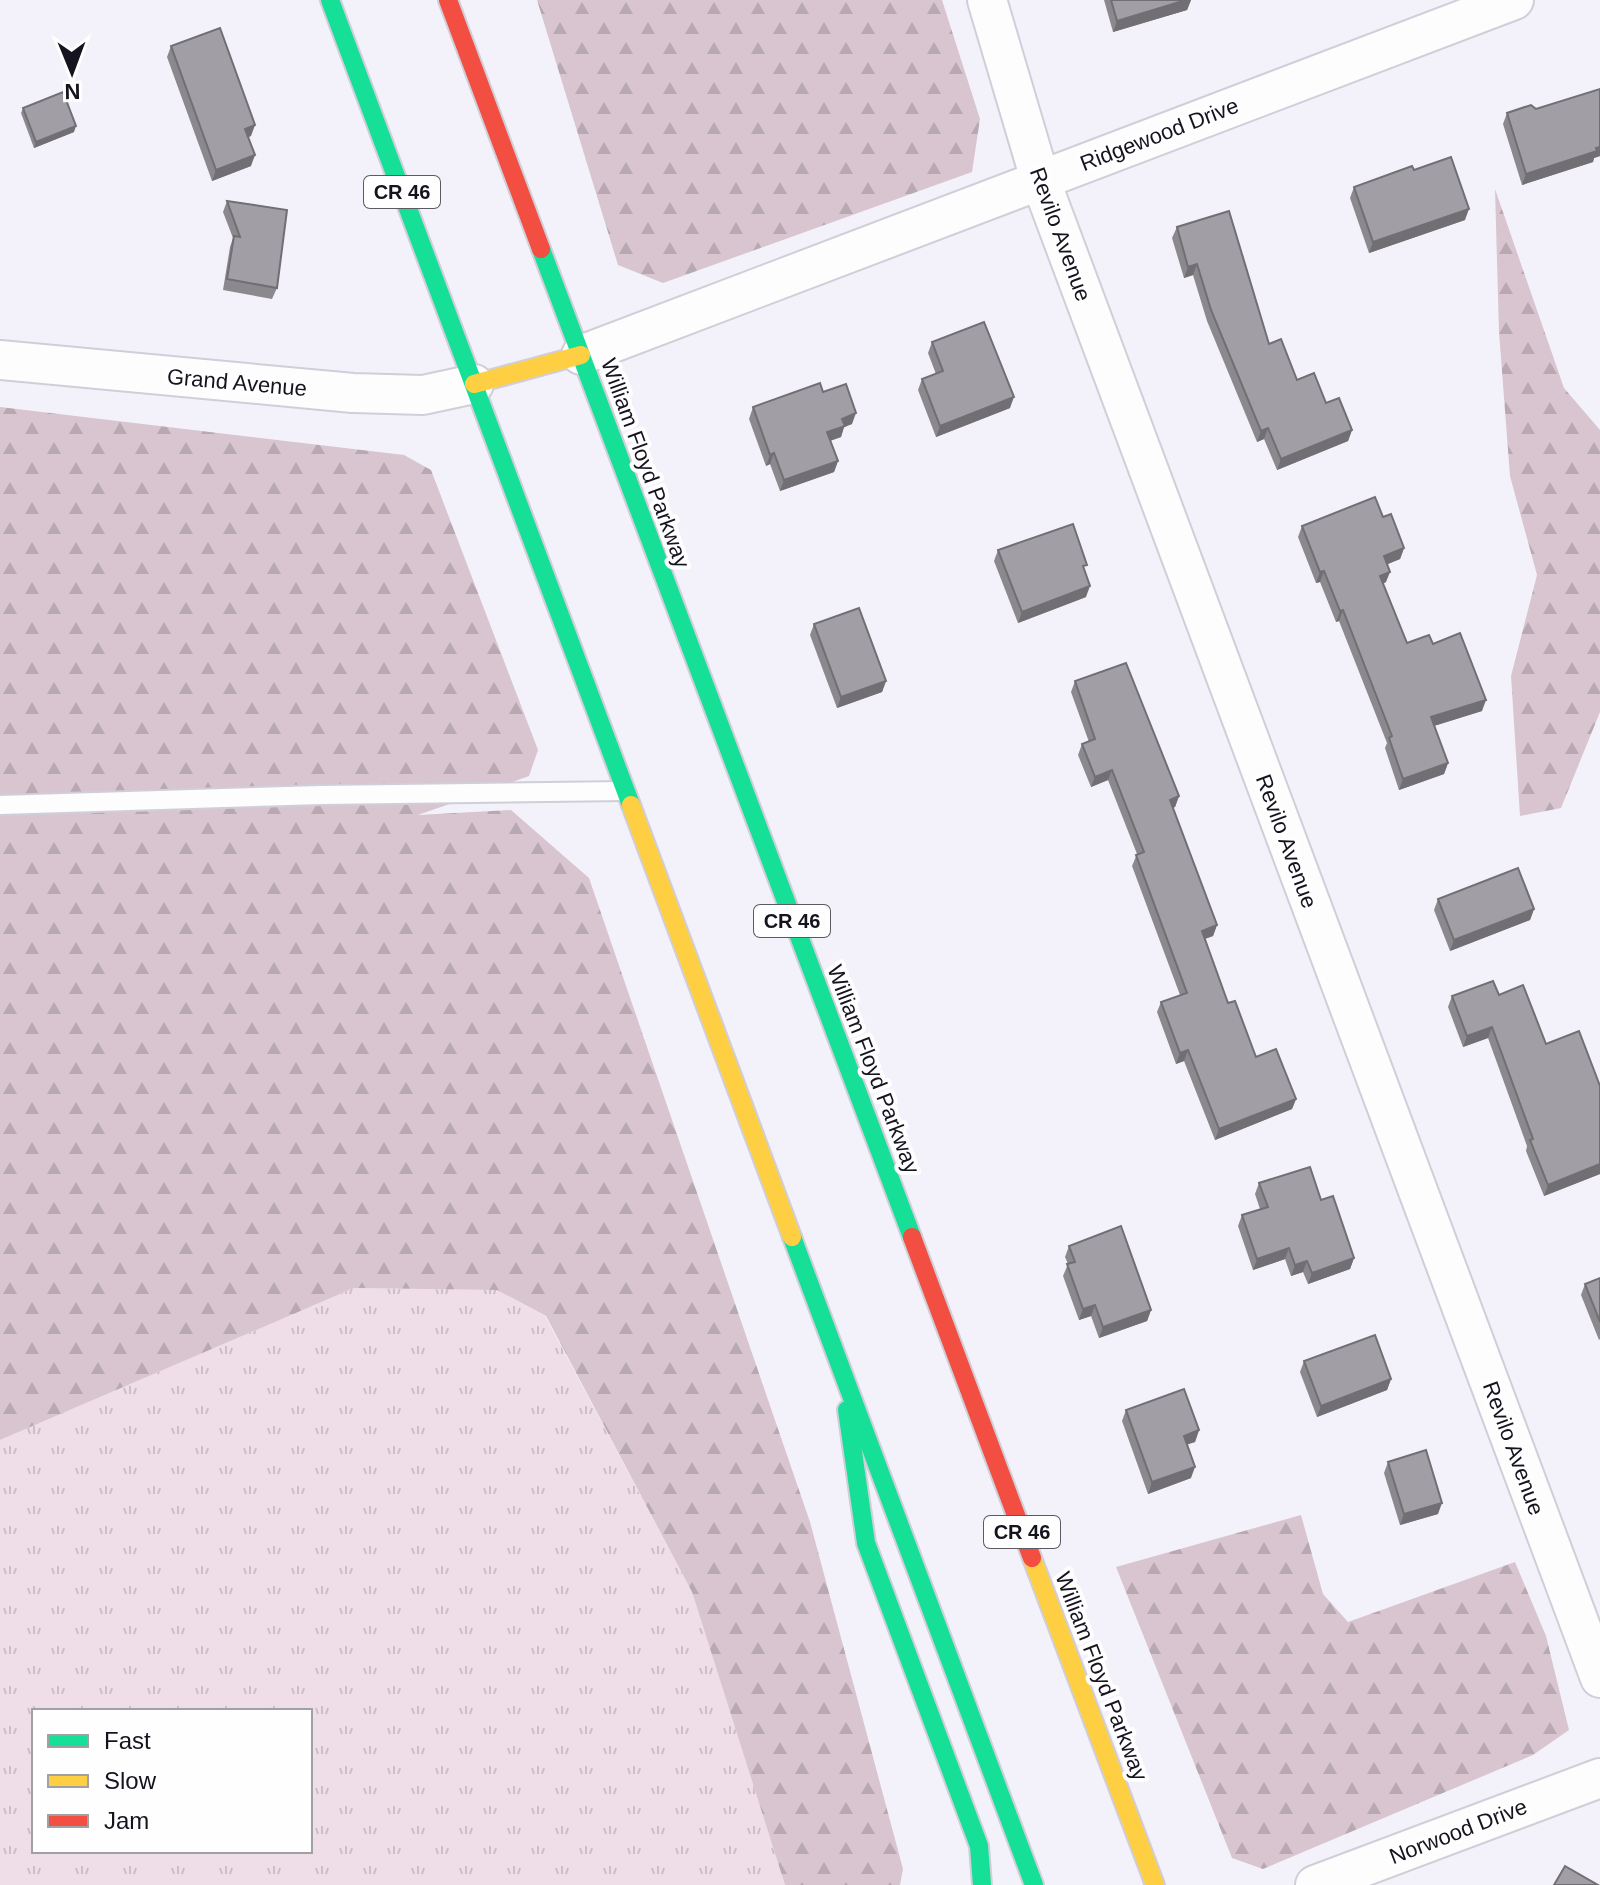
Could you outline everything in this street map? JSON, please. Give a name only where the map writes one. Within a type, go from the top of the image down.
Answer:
[{"type":"main road","name":"CR 46","points":[[330,0],[1034,1885]]},
{"type":"main road","name":"William Floyd Parkway","points":[[448,0],[1155,1885]]},
{"type":"main road","points":[[474,384],[581,355]]},
{"type":"main road","points":[[841,1368],[866,1543],[979,1846],[982,1885]]},
{"type":"main road","points":[[1133,1827],[1138,1885]]},
{"type":"street","name":"Revilo Avenue","points":[[987,0],[1040,179],[1600,1678]]},
{"type":"street","name":"Ridgewood Drive","points":[[581,355],[1514,0]]},
{"type":"street","name":"Grand Avenue","points":[[0,360],[353,393],[423,395],[474,384]]},
{"type":"street","name":"Norwood Drive","points":[[1315,1885],[1600,1778]]},
{"type":"lane","points":[[0,805],[321,795],[625,791]]},
{"type":"green space","points":[[537,0],[942,0],[980,119],[972,172],[663,283],[618,265]]},
{"type":"green space","points":[[1495,189],[1564,388],[1600,430],[1600,712],[1561,808],[1520,816],[1511,676],[1537,575],[1510,476],[1499,332]]},
{"type":"green space","points":[[0,407],[404,455],[431,470],[538,750],[529,776],[418,815],[511,810],[589,878],[810,1522],[903,1869],[900,1885],[785,1885],[692,1592],[546,1316],[497,1290],[354,1288],[0,1440]]},
{"type":"green space","points":[[354,1288],[497,1290],[545,1316],[692,1592],[785,1885],[0,1885],[0,1440]]},
{"type":"green space","points":[[1301,1515],[1323,1594],[1348,1622],[1515,1562],[1546,1636],[1569,1730],[1533,1755],[1263,1869],[1232,1858],[1116,1567]]},
{"type":"building","points":[[1111,0],[1186,0],[1117,21]]},
{"type":"building","points":[[220,28],[255,125],[245,129],[255,155],[216,170],[171,46]]},
{"type":"building","points":[[1600,89],[1600,147],[1596,148],[1597,151],[1526,174],[1507,113],[1531,105],[1536,109]]},
{"type":"building","points":[[63,92],[76,126],[36,142],[23,108]]},
{"type":"building","points":[[1451,157],[1469,209],[1373,242],[1354,187],[1412,166],[1414,170]]},
{"type":"building","points":[[227,201],[287,210],[277,288],[227,279],[234,236],[240,237]]},
{"type":"building","points":[[1229,211],[1269,344],[1281,339],[1297,380],[1314,373],[1326,403],[1339,398],[1352,430],[1281,459],[1268,428],[1261,431],[1211,310],[1197,264],[1188,267],[1177,227]]},
{"type":"building","points":[[984,322],[1014,397],[940,426],[922,379],[943,371],[932,342]]},
{"type":"building","points":[[820,383],[823,392],[846,384],[856,413],[842,419],[845,426],[827,432],[838,461],[784,480],[774,453],[770,455],[753,407]]},
{"type":"building","points":[[1375,497],[1383,517],[1391,514],[1404,548],[1384,556],[1390,572],[1380,576],[1407,643],[1429,635],[1433,644],[1460,633],[1486,700],[1431,717],[1448,763],[1403,779],[1389,738],[1392,736],[1343,610],[1340,611],[1324,571],[1320,572],[1302,526]]},
{"type":"building","points":[[1073,524],[1087,565],[1083,566],[1090,586],[1022,612],[998,550]]},
{"type":"building","points":[[859,608],[886,681],[841,697],[814,624]]},
{"type":"building","points":[[1126,663],[1179,796],[1170,800],[1217,925],[1202,931],[1228,1003],[1235,1001],[1256,1057],[1276,1049],[1296,1099],[1219,1129],[1188,1050],[1180,1053],[1161,1002],[1187,993],[1136,855],[1144,852],[1112,770],[1095,777],[1082,744],[1095,739],[1075,681]]},
{"type":"building","points":[[1518,868],[1534,909],[1454,940],[1438,899]]},
{"type":"building","points":[[1493,981],[1499,995],[1523,985],[1546,1044],[1579,1031],[1600,1086],[1600,1164],[1548,1185],[1492,1027],[1467,1036],[1452,996]]},
{"type":"building","points":[[1310,1167],[1321,1200],[1333,1196],[1354,1258],[1312,1273],[1307,1261],[1295,1265],[1289,1248],[1257,1259],[1242,1215],[1268,1207],[1259,1183]]},
{"type":"building","points":[[1121,1226],[1151,1310],[1103,1327],[1095,1305],[1083,1309],[1067,1264],[1075,1262],[1069,1246]]},
{"type":"building","points":[[1600,1278],[1600,1322],[1585,1284]]},
{"type":"building","points":[[1375,1335],[1391,1379],[1321,1406],[1304,1361]]},
{"type":"building","points":[[1184,1389],[1199,1430],[1184,1436],[1195,1467],[1152,1482],[1126,1410]]},
{"type":"building","points":[[1426,1450],[1442,1503],[1404,1514],[1388,1462]]},
{"type":"building","points":[[1565,1866],[1598,1885],[1554,1885]]},
{"type":"traffic: fast","points":[[330,0],[631,805]]},
{"type":"traffic: fast","points":[[541,249],[912,1237]]},
{"type":"traffic: fast","points":[[792,1237],[1034,1885]]},
{"type":"traffic: fast","points":[[847,1410],[866,1543],[979,1846],[982,1885]]},
{"type":"traffic: slow","points":[[474,384],[581,355]]},
{"type":"traffic: slow","points":[[631,805],[792,1237]]},
{"type":"traffic: slow","points":[[1032,1558],[1155,1885]]},
{"type":"traffic: jam","points":[[448,0],[541,249]]},
{"type":"traffic: jam","points":[[912,1237],[1032,1558]]}]
